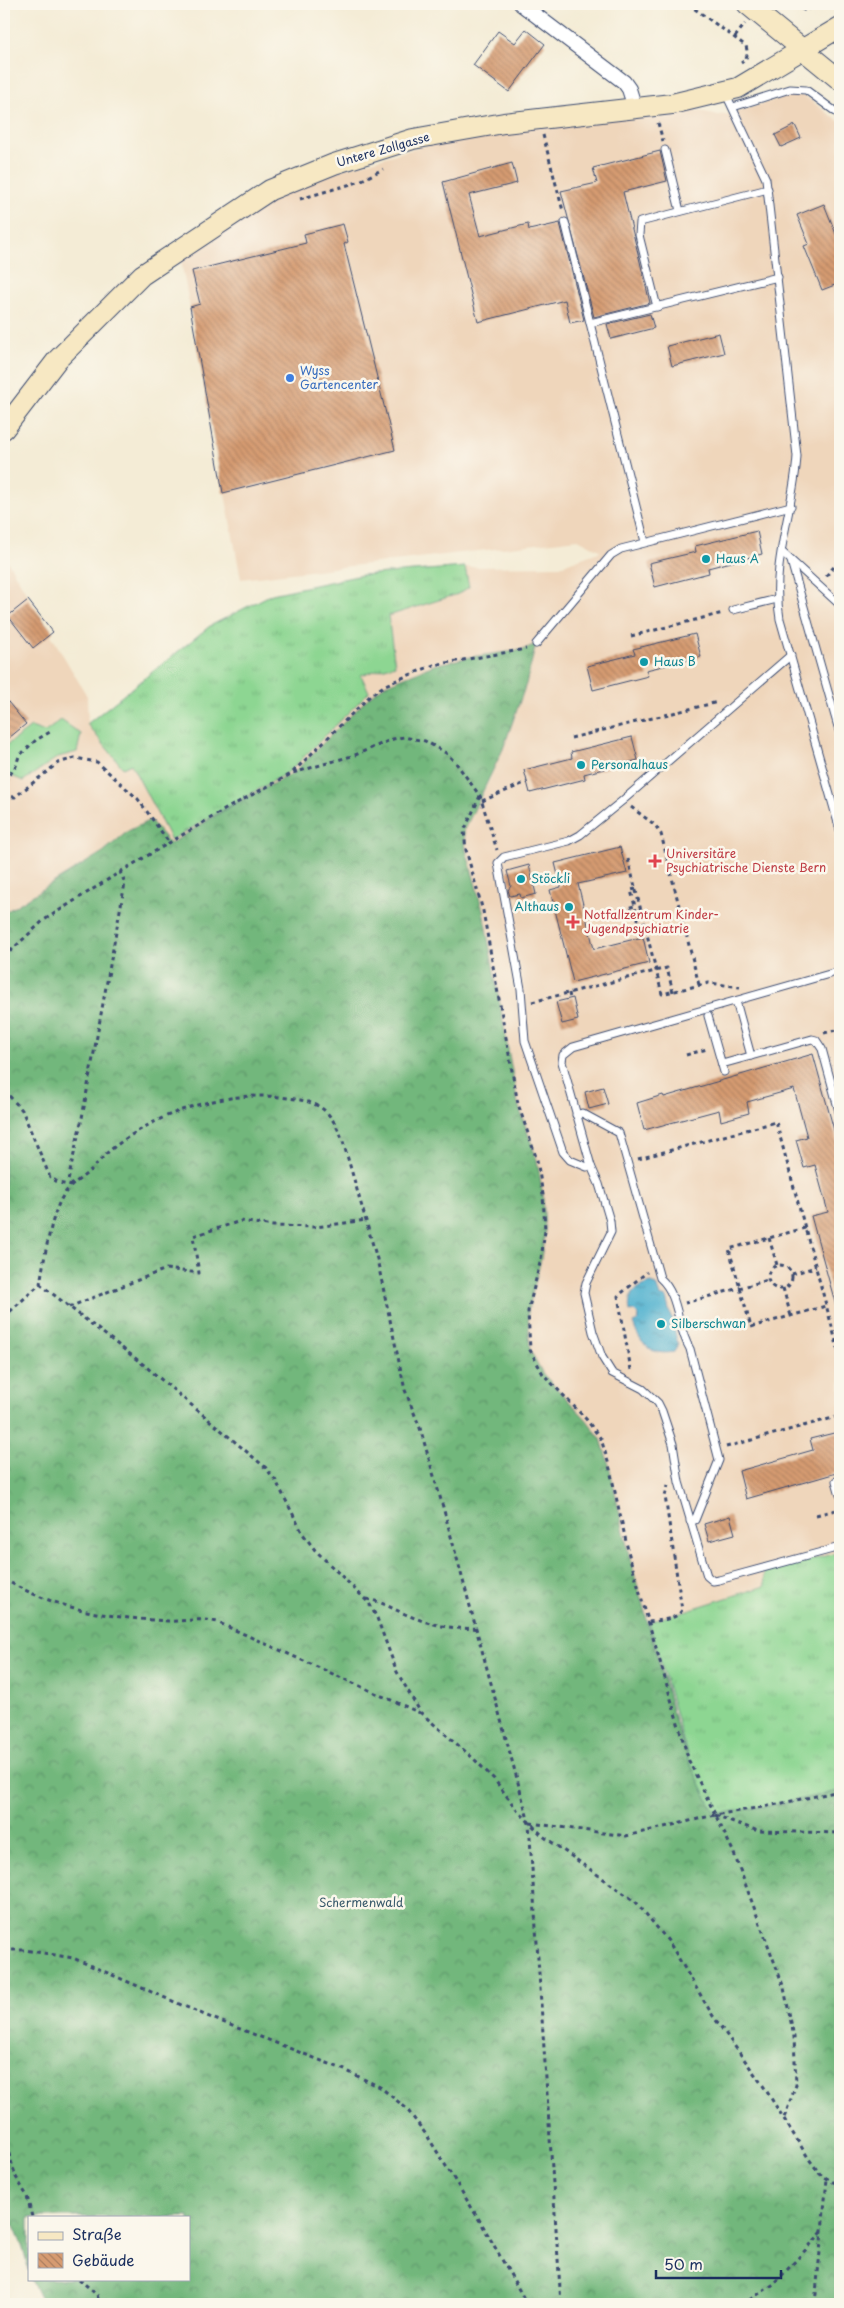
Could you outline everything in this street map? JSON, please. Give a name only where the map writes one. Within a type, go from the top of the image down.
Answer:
[{"type":"street","points":[[521,4],[624,82],[644,107]]},
{"type":"street","points":[[747,4],[840,80]]},
{"type":"street","name":"Untere Zollgasse","points":[[4,430],[57,360],[142,274],[270,190],[334,164],[413,139],[504,123],[644,107],[729,100],[750,84],[840,27]]},
{"type":"lane","points":[[840,115],[806,90],[790,89],[729,100],[763,167],[768,189],[797,456],[777,577],[777,599],[840,830]]},
{"type":"lane","points":[[665,150],[680,211]]},
{"type":"lane","points":[[657,307],[638,227],[645,220],[768,189]]},
{"type":"lane","points":[[565,222],[645,542]]},
{"type":"lane","points":[[590,323],[778,277]]},
{"type":"lane","points":[[536,644],[611,555],[621,549],[790,506]]},
{"type":"lane","points":[[782,552],[840,605]]},
{"type":"lane","points":[[791,561],[840,734]]},
{"type":"lane","points":[[733,610],[777,599]]},
{"type":"lane","points":[[591,1166],[587,1167],[570,1160],[563,1152],[525,1041],[521,988],[498,872],[500,861],[504,857],[574,838],[622,801],[791,655]]},
{"type":"lane","points":[[840,971],[568,1050],[563,1055],[562,1068],[591,1166],[599,1184],[610,1220],[611,1232],[586,1283],[584,1293],[597,1346],[612,1373],[651,1396],[662,1411],[705,1573],[713,1580],[840,1547]]},
{"type":"lane","points":[[736,1001],[751,1056]]},
{"type":"lane","points":[[708,1016],[724,1072]]},
{"type":"lane","points":[[722,1064],[812,1039],[816,1040],[822,1049],[840,1115]]},
{"type":"lane","points":[[576,1115],[582,1113],[619,1133],[656,1267],[660,1278],[670,1288],[684,1339],[690,1349],[718,1449],[719,1460],[695,1520],[690,1521]]},
{"type":"lane","points":[[836,1481],[840,1492]]},
{"type":"path","points":[[688,4],[746,46],[746,59],[740,64]]},
{"type":"path","points":[[794,4],[804,10],[829,4]]},
{"type":"path","points":[[644,107],[665,150]]},
{"type":"path","points":[[542,130],[565,222]]},
{"type":"path","points":[[294,201],[358,182],[386,166]]},
{"type":"path","points":[[818,585],[840,560]]},
{"type":"path","points":[[631,636],[733,610]]},
{"type":"path","points":[[293,773],[370,696],[385,685],[434,665],[477,656],[522,650],[536,644]]},
{"type":"path","points":[[571,738],[743,695]]},
{"type":"path","points":[[4,790],[4,779],[16,766],[19,756],[36,740],[50,732]]},
{"type":"path","points":[[4,957],[44,920],[231,806],[293,773],[393,740],[415,738],[436,746],[446,753],[466,775],[482,801],[500,861]]},
{"type":"path","points":[[4,796],[15,797],[58,763],[75,758],[97,762],[138,799],[170,844]]},
{"type":"path","points":[[482,801],[527,782]]},
{"type":"path","points":[[480,796],[464,831],[466,850],[483,911],[518,1104],[537,1160],[543,1195],[545,1231],[541,1259],[528,1311],[530,1350],[543,1374],[586,1419],[601,1439],[609,1465],[629,1554],[689,1761],[733,1850],[784,1988],[794,2037],[796,2085],[784,2118]]},
{"type":"path","points":[[622,801],[655,825],[661,834],[700,985]]},
{"type":"path","points":[[628,859],[662,994],[709,983],[746,987]]},
{"type":"path","points":[[72,1186],[68,1181],[82,1118],[125,883],[120,872]]},
{"type":"path","points":[[636,889],[631,890],[634,906],[638,920],[643,918]]},
{"type":"path","points":[[591,917],[634,906]]},
{"type":"path","points":[[522,1004],[667,968],[673,992]]},
{"type":"path","points":[[569,993],[570,998]]},
{"type":"path","points":[[686,1054],[717,1046]]},
{"type":"path","points":[[4,1090],[22,1110],[50,1177],[59,1183],[72,1186]]},
{"type":"path","points":[[4,1316],[40,1284],[44,1256],[58,1206],[65,1192],[112,1149],[164,1117],[204,1103],[262,1095],[304,1100],[322,1108],[334,1121],[342,1138],[366,1220],[379,1267],[405,1390],[420,1428],[477,1628],[529,1823],[561,2304]]},
{"type":"path","points":[[627,1162],[776,1122],[840,1356]]},
{"type":"path","points":[[68,1307],[166,1269],[199,1273],[194,1236],[240,1221],[273,1226],[316,1227],[366,1220]]},
{"type":"path","points":[[805,1228],[729,1249],[750,1327],[826,1306]]},
{"type":"path","points":[[769,1238],[777,1265]]},
{"type":"path","points":[[777,1265],[786,1267],[792,1274],[791,1283],[783,1288],[773,1287],[768,1280],[769,1271],[777,1265]]},
{"type":"path","points":[[631,1383],[633,1379],[618,1296],[652,1268],[656,1267]]},
{"type":"path","points":[[792,1274],[816,1267]]},
{"type":"path","points":[[675,1306],[768,1280]]},
{"type":"path","points":[[40,1284],[144,1365],[266,1468],[276,1481],[303,1534],[315,1550],[365,1599],[377,1618],[397,1672],[421,1713]]},
{"type":"path","points":[[783,1288],[791,1316]]},
{"type":"path","points":[[718,1449],[840,1416]]},
{"type":"path","points":[[649,1622],[675,1616],[680,1614],[682,1610],[665,1496],[665,1490],[673,1476],[678,1474]]},
{"type":"path","points":[[816,1516],[840,1509]]},
{"type":"path","points":[[4,1579],[29,1594],[90,1614],[171,1621],[200,1619],[217,1622],[421,1713],[473,1758],[529,1823],[543,1836],[636,1902],[669,1942],[713,2016],[784,2118],[809,2159],[820,2174],[840,2184]]},
{"type":"path","points":[[365,1599],[380,1601],[405,1614],[432,1623],[458,1629],[477,1628]]},
{"type":"path","points":[[529,1823],[626,1836],[715,1814],[768,1806],[840,1791]]},
{"type":"path","points":[[715,1814],[758,1831],[840,1833]]},
{"type":"path","points":[[4,1950],[25,1950],[73,1958],[207,2016],[345,2070],[380,2087],[406,2108],[428,2137],[484,2226],[527,2304]]},
{"type":"path","points":[[4,2138],[16,2177],[27,2196],[32,2216]]},
{"type":"path","points":[[815,2304],[828,2179]]},
{"type":"path","points":[[743,2304],[774,2284],[824,2231]]},
{"type":"path","points":[[80,2280],[97,2295],[100,2304]]},
{"type":"shaded area","name":"Universitäre Psychiatrische Dienste Bern","points":[[793,94],[805,96],[840,122],[840,1552],[764,1572],[765,1586],[649,1622],[629,1555],[609,1465],[601,1439],[586,1419],[543,1374],[530,1350],[528,1311],[541,1259],[545,1231],[543,1195],[537,1160],[518,1104],[483,911],[466,850],[464,831],[490,779],[526,684],[536,645],[522,650],[455,660],[417,671],[385,685],[370,696],[293,773],[231,806],[170,844],[149,820],[115,841],[103,852],[4,913],[4,555],[87,696],[88,724],[210,626],[272,594],[362,575],[465,567],[560,566],[601,551],[578,539],[241,579],[179,250],[270,190],[504,123],[507,135],[516,122],[672,105],[718,115],[731,114]]},
{"type":"green space","points":[[465,567],[469,587],[458,594],[388,616],[395,665],[361,675],[369,692],[290,771],[171,840],[131,764],[123,768],[87,724],[210,626],[272,594],[362,575]]},
{"type":"green space","name":"Schermenwald","points":[[536,644],[526,684],[503,749],[464,831],[466,850],[483,911],[518,1104],[537,1160],[543,1195],[545,1231],[541,1259],[528,1311],[530,1350],[543,1374],[586,1419],[601,1439],[609,1465],[629,1555],[675,1720],[689,1761],[715,1814],[768,1806],[840,1791],[840,2304],[43,2304],[31,2280],[190,2280],[190,2216],[28,2216],[28,2267],[22,2245],[4,2203],[4,913],[103,852],[128,831],[150,820],[170,844],[231,806],[293,773],[370,696],[385,685],[434,665],[470,657],[522,650]]},
{"type":"green space","points":[[61,720],[81,734],[77,752],[58,757],[23,781],[5,773],[4,747],[31,727],[45,732]]},
{"type":"green space","points":[[840,1552],[840,1791],[715,1815],[689,1761],[649,1622],[765,1586],[764,1572]]},
{"type":"water","points":[[652,1283],[656,1285],[660,1296],[666,1298],[678,1344],[674,1352],[659,1352],[648,1347],[639,1337],[633,1323],[638,1321],[639,1316],[634,1311],[630,1312],[631,1296],[641,1286]]},
{"type":"building","points":[[526,29],[545,44],[509,92],[473,65],[498,31],[515,43]]},
{"type":"building","points":[[795,125],[801,138],[781,147],[775,135]]},
{"type":"building","points":[[660,151],[667,181],[623,192],[650,303],[594,317],[561,191],[597,183],[593,168]]},
{"type":"building","points":[[512,163],[517,183],[469,195],[480,236],[528,224],[529,230],[560,223],[584,320],[570,323],[565,300],[478,322],[443,182]]},
{"type":"building","points":[[824,204],[840,244],[840,283],[822,290],[804,246],[809,244],[797,215]]},
{"type":"building","name":"Wyss Gartencenter","points":[[343,224],[348,242],[344,244],[395,450],[223,493],[190,307],[200,304],[192,271],[306,243],[304,234]]},
{"type":"building","points":[[650,314],[654,328],[611,339],[607,324]]},
{"type":"building","points":[[719,333],[724,353],[672,366],[667,346]]},
{"type":"building","name":"Haus A","points":[[757,531],[762,554],[708,568],[709,573],[655,587],[649,563],[696,552],[695,546]]},
{"type":"building","points":[[28,600],[53,632],[33,648],[8,616]]},
{"type":"building","name":"Haus B","points":[[695,634],[701,657],[646,670],[648,676],[593,690],[587,666],[635,654],[633,649]]},
{"type":"building","points":[[4,697],[26,724],[4,742]]},
{"type":"building","name":"Personalhaus","points":[[632,737],[638,760],[584,774],[585,779],[530,793],[524,770],[572,758],[571,752]]},
{"type":"building","name":"Althaus","points":[[620,847],[627,873],[578,884],[594,949],[643,937],[649,963],[573,982],[550,890],[561,887],[555,863]]},
{"type":"building","name":"Stöckli","points":[[529,865],[536,894],[521,898],[520,894],[510,896],[508,890],[511,886],[507,871]]},
{"type":"building","points":[[573,998],[578,1020],[562,1024],[556,1002]]},
{"type":"building","points":[[813,1054],[840,1152],[840,1305],[836,1306],[811,1216],[828,1212],[815,1165],[804,1168],[796,1140],[807,1137],[794,1089],[747,1102],[749,1113],[721,1121],[719,1110],[644,1130],[637,1103]]},
{"type":"building","points":[[603,1087],[608,1104],[589,1109],[585,1092]]},
{"type":"building","points":[[838,1432],[840,1441],[840,1472],[746,1499],[739,1471],[813,1450],[810,1439]]},
{"type":"building","points":[[730,1516],[735,1534],[709,1541],[704,1524]]},
{"type":"place","name":"Wyss Gartencenter","points":[[290,378]]},
{"type":"place","name":"Haus A","points":[[706,559]]},
{"type":"place","name":"Haus B","points":[[644,662]]},
{"type":"place","name":"Personalhaus","points":[[581,765]]},
{"type":"place","name":"Universitäre Psychiatrische Dienste Bern","points":[[655,861]]},
{"type":"place","name":"Stöckli","points":[[521,879]]},
{"type":"place","name":"Althaus","points":[[569,907]]},
{"type":"place","name":"Notfallzentrum Kinder- Jugendpsychiatrie","points":[[573,922]]},
{"type":"place","name":"Silberschwan","points":[[661,1324]]}]
